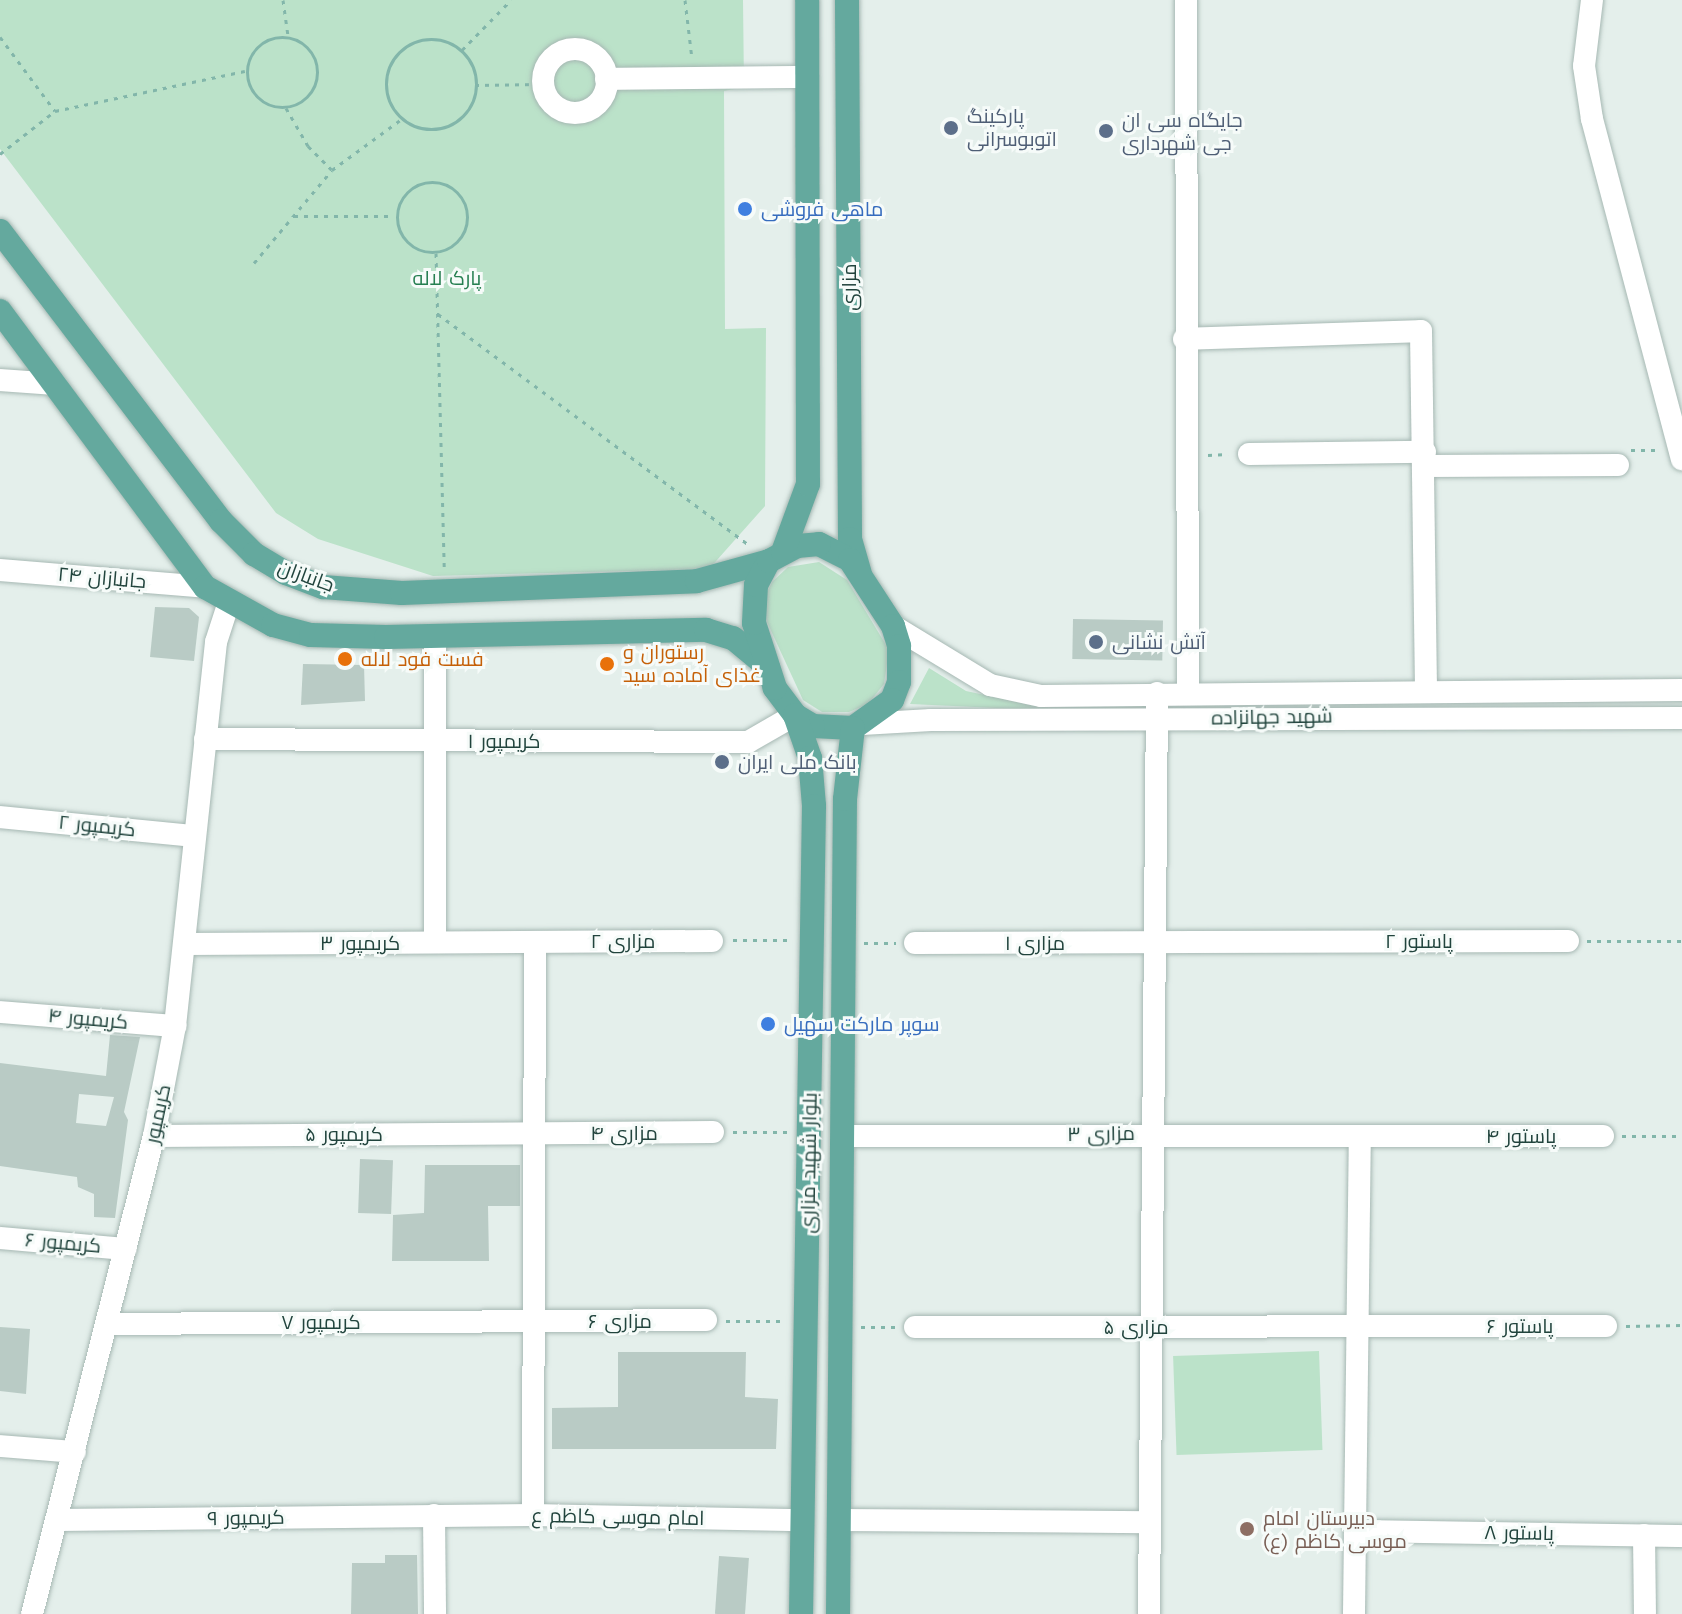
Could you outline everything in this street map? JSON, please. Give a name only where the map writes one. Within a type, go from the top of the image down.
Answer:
[{"type":"main road","points":[[776,556],[819,544],[837,550],[860,573],[893,626],[901,662],[899,682],[892,700],[857,726],[813,726],[795,715],[775,688],[753,601],[808,484],[807,0]]},
{"type":"main road","name":"مزاری","points":[[847,0],[850,539],[860,573]]},
{"type":"main road","name":"جانبازان","points":[[0,231],[221,521],[254,554],[323,587],[363,592],[445,591],[697,581],[776,556]]},
{"type":"main road","points":[[0,311],[205,587],[228,604],[311,635],[435,636],[706,630],[733,638],[768,667]]},
{"type":"main road","name":"بلوار شهید مزاری","points":[[795,715],[814,783],[801,1614]]},
{"type":"main road","name":"بلوار شهید مزاری","points":[[838,1614],[845,799],[857,726]]},
{"type":"main road","points":[[802,1520],[840,1520]]},
{"type":"street","points":[[1186,0],[1184,455],[1188,692]]},
{"type":"street","points":[[1592,0],[1584,66],[1592,119],[1682,459]]},
{"type":"street","points":[[566,49],[589,51],[605,67],[607,89],[594,108],[572,114],[551,104],[541,84],[547,62],[566,49]]},
{"type":"street","points":[[606,79],[807,77]]},
{"type":"street","points":[[1184,339],[1421,331],[1426,690]]},
{"type":"street","points":[[0,380],[55,384]]},
{"type":"street","points":[[1249,454],[1618,465]]},
{"type":"street","name":"جانبازان ۲۴","points":[[0,570],[205,587]]},
{"type":"street","name":"کریمپور","points":[[32,1614],[154,1136],[175,1026],[186,944],[194,836],[216,642],[228,604]]},
{"type":"street","name":"شهید جهانزاده","points":[[893,626],[969,675],[1011,691],[1041,696],[1188,692],[1682,690]]},
{"type":"street","points":[[435,636],[435,942]]},
{"type":"street","points":[[1149,1614],[1147,1327],[1157,693]]},
{"type":"street","name":"کریمپور ۱","points":[[205,739],[748,742],[795,715]]},
{"type":"street","name":"شهید جهانزاده","points":[[857,726],[1158,718],[1682,718]]},
{"type":"street","name":"کریمپور ۲","points":[[0,817],[194,836]]},
{"type":"street","name":"مزاری ۲","points":[[535,942],[712,941]]},
{"type":"street","name":"پاستور ۲","points":[[1155,942],[1568,941]]},
{"type":"street","points":[[533,1515],[535,942]]},
{"type":"street","name":"کریمپور ۳","points":[[186,944],[535,942]]},
{"type":"street","name":"مزاری ۱","points":[[915,943],[1155,942]]},
{"type":"street","name":"کریمپور ۴","points":[[0,1012],[175,1026]]},
{"type":"street","name":"مزاری ۴","points":[[534,1133],[713,1132]]},
{"type":"street","name":"کریمپور ۵","points":[[154,1136],[534,1133]]},
{"type":"street","name":"مزاری ۳","points":[[843,1136],[1149,1133],[1360,1137]]},
{"type":"street","name":"پاستور ۴","points":[[1360,1137],[1603,1136]]},
{"type":"street","points":[[1354,1614],[1360,1137]]},
{"type":"street","name":"کریمپور ۶","points":[[0,1238],[126,1249]]},
{"type":"street","name":"مزاری ۶","points":[[534,1321],[706,1320]]},
{"type":"street","name":"کریمپور ۷","points":[[107,1324],[534,1321]]},
{"type":"street","name":"مزاری ۵","points":[[915,1327],[1358,1326]]},
{"type":"street","name":"پاستور ۶","points":[[1358,1326],[1606,1326]]},
{"type":"street","points":[[0,1446],[75,1452]]},
{"type":"street","points":[[434,1515],[435,1614]]},
{"type":"street","name":"امام موسی کاظم ع","points":[[434,1515],[802,1520]]},
{"type":"street","name":"کریمپور ۹","points":[[57,1520],[434,1515]]},
{"type":"street","points":[[840,1520],[1149,1522]]},
{"type":"street","name":"پاستور ۸","points":[[1355,1531],[1682,1536]]},
{"type":"street","points":[[1644,1535],[1645,1614]]},
{"type":"path","points":[[283,0],[288,37]]},
{"type":"path","points":[[462,50],[511,0]]},
{"type":"path","points":[[685,0],[693,35],[692,78]]},
{"type":"path","points":[[0,37],[55,111]]},
{"type":"path","points":[[286,108],[305,100],[317,83],[312,54],[288,37],[267,39],[252,52],[245,71],[258,98],[286,108],[308,146],[332,170]]},
{"type":"path","points":[[438,38],[462,50],[475,72],[475,85],[475,98],[460,120],[436,130],[410,125],[391,108],[384,83],[392,58],[412,42],[438,38]]},
{"type":"path","points":[[0,154],[55,111],[245,71]]},
{"type":"path","points":[[475,85],[541,84]]},
{"type":"path","points":[[254,263],[332,170],[403,118]]},
{"type":"path","points":[[438,181],[456,191],[467,208],[467,228],[455,245],[436,253],[416,250],[401,236],[395,216],[402,197],[418,184],[438,181]]},
{"type":"path","points":[[294,216],[395,216]]},
{"type":"path","points":[[436,253],[445,591]]},
{"type":"path","points":[[438,314],[776,556]]},
{"type":"path","points":[[1618,465],[1618,450],[1682,451]]},
{"type":"path","points":[[1184,455],[1249,454]]},
{"type":"path","points":[[712,941],[813,939]]},
{"type":"path","points":[[1568,941],[1682,941]]},
{"type":"path","points":[[844,943],[915,943]]},
{"type":"path","points":[[713,1132],[810,1131]]},
{"type":"path","points":[[1603,1136],[1682,1136]]},
{"type":"path","points":[[706,1320],[806,1321]]},
{"type":"path","points":[[1606,1326],[1682,1325]]},
{"type":"path","points":[[841,1327],[915,1327]]},
{"type":"green space","name":"پارک لاله","points":[[0,0],[743,0],[744,87],[724,91],[725,329],[766,328],[765,506],[709,569],[433,576],[318,539],[276,513],[0,149]]},
{"type":"green space","points":[[819,562],[847,580],[889,650],[884,684],[868,704],[849,712],[822,712],[803,700],[767,622],[766,594],[772,582],[788,567]]},
{"type":"green space","points":[[929,668],[966,691],[1060,711],[910,704]]},
{"type":"green space","points":[[1319,1351],[1322,1450],[1177,1455],[1173,1356]]},
{"type":"building","points":[[155,607],[189,608],[199,617],[194,661],[150,657]]},
{"type":"building","points":[[1073,619],[1163,621],[1162,661],[1072,659]]},
{"type":"building","points":[[303,664],[364,665],[365,701],[301,705]]},
{"type":"building","points":[[110,1035],[140,1037],[124,1112],[128,1120],[115,1218],[94,1217],[94,1194],[78,1187],[77,1177],[0,1166],[0,1063],[106,1076]],"holes":[[[79,1094],[114,1097],[106,1126],[76,1123]]]},
{"type":"building","points":[[360,1159],[393,1160],[391,1214],[358,1213]]},
{"type":"building","points":[[425,1165],[520,1165],[520,1206],[488,1206],[489,1261],[392,1261],[393,1215],[424,1213]]},
{"type":"building","points":[[0,1327],[30,1329],[26,1394],[0,1391]]},
{"type":"building","points":[[618,1352],[746,1352],[745,1397],[778,1399],[776,1449],[552,1449],[552,1408],[618,1407]]},
{"type":"building","points":[[385,1555],[417,1555],[418,1614],[351,1614],[352,1563],[385,1563]]},
{"type":"building","points":[[719,1556],[749,1558],[745,1614],[715,1614]]},
{"type":"place","name":"پارکینگ اتوبوسرانی","points":[[951,128]]},
{"type":"place","name":"جایگاه سی ان جی شهرداری","points":[[1106,131]]},
{"type":"place","name":"ماهی فروشی","points":[[745,209]]},
{"type":"place","name":"آتش نشانی","points":[[1096,642]]},
{"type":"place","name":"فست فود لاله","points":[[345,659]]},
{"type":"place","name":"رستوران و غذای آماده سید","points":[[607,664]]},
{"type":"place","name":"بانک ملی ایران","points":[[722,762]]},
{"type":"place","name":"سوپر مارکت سهیل","points":[[768,1024]]},
{"type":"place","name":"دبیرستان امام موسی کاظم (ع)","points":[[1247,1529]]}]
